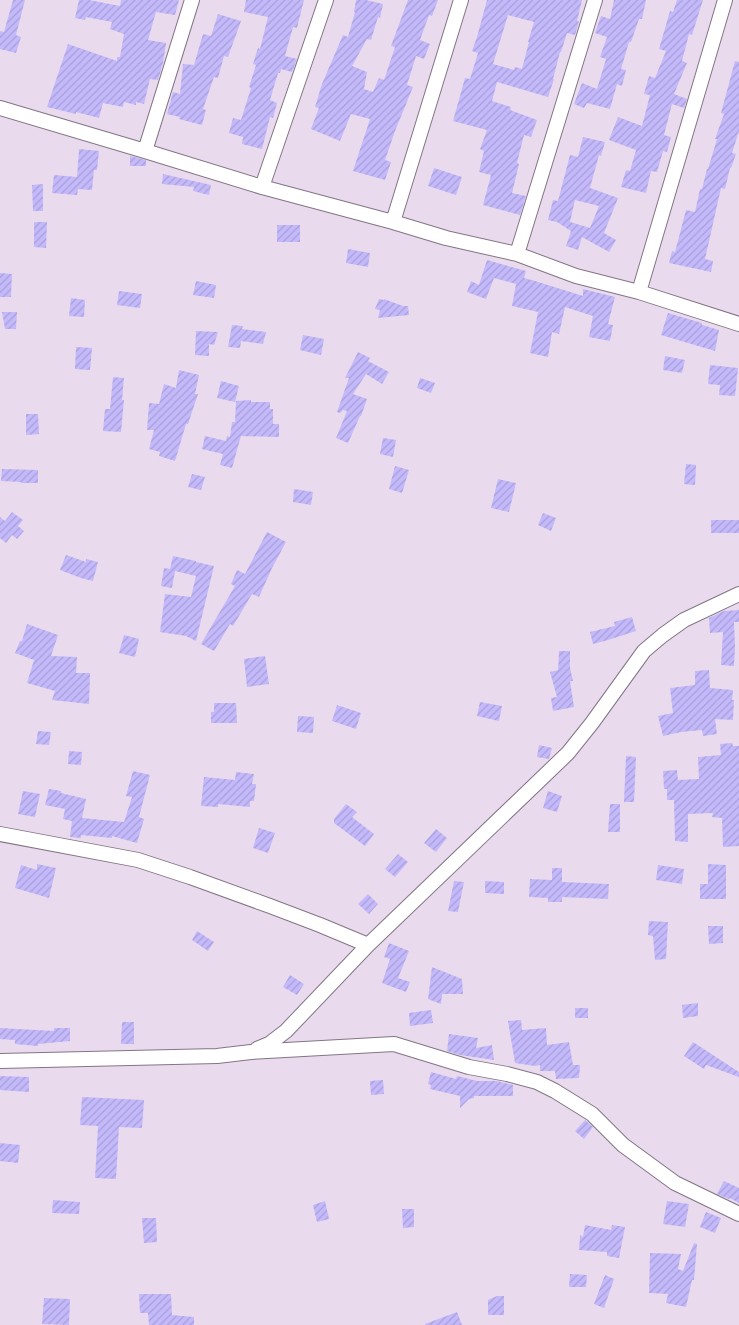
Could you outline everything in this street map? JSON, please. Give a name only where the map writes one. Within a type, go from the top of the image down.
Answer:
[{"type":"street","points":[[145,151],[192,0]]},
{"type":"street","points":[[262,187],[326,0]]},
{"type":"street","points":[[394,222],[460,0]]},
{"type":"street","points":[[517,254],[595,0]]},
{"type":"street","points":[[639,292],[725,0]]},
{"type":"street","points":[[0,108],[262,187],[394,222],[446,238],[517,254],[576,276],[639,292],[739,324]]},
{"type":"street","points":[[251,1052],[269,1044],[286,1031],[368,945],[568,753],[644,651],[684,620],[739,594]]},
{"type":"street","points":[[0,834],[138,860],[190,877],[368,945]]},
{"type":"street","points":[[0,1060],[169,1058],[394,1044],[435,1058],[537,1082],[592,1114],[623,1145],[675,1183],[739,1214]]},
{"type":"building","points":[[13,0],[25,0],[16,35],[21,37],[16,53],[0,49],[0,31],[4,32]]},
{"type":"building","points":[[79,0],[120,6],[121,0],[179,0],[175,15],[156,12],[148,40],[166,43],[158,80],[150,79],[144,104],[136,102],[136,105],[124,102],[123,107],[103,103],[99,118],[47,107],[68,44],[117,61],[117,57],[120,57],[124,34],[110,29],[112,22],[86,17],[85,20],[75,18]]},
{"type":"building","points":[[246,0],[304,0],[297,28],[293,27],[285,56],[297,59],[292,72],[281,69],[280,73],[278,73],[270,100],[277,103],[273,118],[270,117],[262,149],[242,144],[243,137],[229,133],[233,118],[241,120],[256,65],[253,64],[258,48],[260,49],[268,17],[244,12]]},
{"type":"building","points":[[356,0],[383,4],[380,18],[378,17],[371,40],[367,39],[352,66],[367,72],[364,89],[373,92],[379,78],[384,80],[395,47],[391,46],[408,0],[438,0],[432,16],[429,15],[420,40],[430,44],[424,59],[416,56],[407,85],[413,87],[385,160],[391,162],[385,180],[353,171],[370,119],[351,114],[340,141],[311,129],[319,108],[315,107],[322,84],[343,35],[348,37],[355,12]]},
{"type":"building","points":[[487,0],[582,0],[575,35],[567,33],[548,97],[497,82],[492,101],[511,107],[510,110],[537,120],[531,137],[524,135],[517,163],[519,164],[512,193],[526,196],[520,215],[483,205],[491,175],[479,172],[484,151],[480,149],[487,130],[453,121],[465,78],[470,79],[478,53],[472,51]],"holes":[[[508,15],[534,22],[522,69],[515,67],[514,70],[493,64]]]},
{"type":"building","points":[[614,0],[646,0],[642,19],[639,19],[631,42],[629,42],[621,69],[626,70],[622,86],[617,84],[610,109],[587,103],[584,108],[574,104],[582,83],[597,89],[606,59],[600,57],[607,37],[595,33],[601,16],[610,19]]},
{"type":"building","points":[[677,0],[703,0],[692,35],[689,34],[682,61],[687,63],[674,94],[687,99],[684,108],[672,104],[664,135],[671,137],[667,152],[663,151],[657,172],[651,171],[646,193],[621,187],[626,170],[630,171],[636,150],[609,140],[618,117],[642,126],[650,95],[644,94],[649,76],[655,78],[666,51],[659,49],[670,11],[673,12]]},
{"type":"building","points":[[218,14],[241,21],[228,57],[224,56],[218,78],[214,77],[203,109],[206,110],[202,125],[167,114],[173,92],[180,94],[183,64],[194,65],[203,34],[211,36]]},
{"type":"building","points":[[735,61],[739,62],[739,131],[732,153],[736,154],[730,168],[725,189],[721,188],[705,259],[713,261],[711,272],[669,263],[672,251],[675,252],[686,210],[695,212],[700,189],[702,189],[717,139],[715,139],[724,114],[721,113]]},
{"type":"building","points":[[583,137],[605,142],[601,156],[599,155],[590,188],[618,198],[604,233],[616,240],[609,252],[582,237],[578,250],[566,246],[571,231],[557,222],[548,220],[553,200],[558,201],[570,155],[578,157]],"holes":[[[575,200],[599,206],[590,228],[570,222]]]},
{"type":"building","points":[[79,149],[99,151],[97,170],[94,170],[92,190],[78,189],[77,195],[52,193],[54,175],[77,177]]},
{"type":"building","points":[[130,156],[146,160],[146,166],[130,166]]},
{"type":"building","points":[[434,168],[462,177],[456,195],[428,186]]},
{"type":"building","points":[[163,174],[211,185],[209,195],[193,191],[194,187],[162,184]]},
{"type":"building","points":[[43,184],[43,211],[33,211],[32,185]]},
{"type":"building","points":[[34,222],[47,222],[46,248],[34,247]]},
{"type":"building","points":[[277,225],[300,225],[300,242],[277,242]]},
{"type":"building","points":[[348,249],[370,253],[368,267],[346,263]]},
{"type":"building","points":[[487,260],[526,271],[524,278],[583,296],[583,289],[615,297],[608,324],[613,325],[610,341],[589,337],[593,316],[565,307],[559,334],[552,332],[548,357],[530,353],[538,312],[512,306],[516,284],[494,278],[486,299],[467,292],[471,281],[479,285]]},
{"type":"building","points":[[0,273],[12,274],[11,297],[0,297]]},
{"type":"building","points":[[196,281],[216,285],[214,298],[193,295]]},
{"type":"building","points":[[119,291],[142,294],[140,308],[117,305]]},
{"type":"building","points":[[71,298],[85,300],[84,317],[69,316]]},
{"type":"building","points":[[379,299],[408,306],[409,315],[378,318],[380,310],[375,309]]},
{"type":"building","points":[[2,312],[17,312],[16,329],[5,329]]},
{"type":"building","points":[[668,313],[719,330],[715,351],[661,335]]},
{"type":"building","points":[[232,325],[243,326],[242,329],[266,332],[263,344],[241,341],[240,348],[228,347]]},
{"type":"building","points":[[196,331],[218,332],[214,345],[209,344],[209,356],[195,355]]},
{"type":"building","points":[[303,335],[324,339],[321,355],[300,350]]},
{"type":"building","points":[[76,347],[92,348],[90,370],[75,369]]},
{"type":"building","points":[[358,352],[370,358],[368,361],[389,372],[382,384],[366,374],[353,394],[367,399],[348,443],[336,438],[347,411],[337,412],[349,378],[345,378]]},
{"type":"building","points":[[665,356],[685,360],[682,373],[663,370]]},
{"type":"building","points":[[710,365],[738,368],[735,396],[719,395],[720,385],[708,384]]},
{"type":"building","points":[[179,370],[199,375],[195,394],[198,394],[188,424],[186,424],[175,461],[159,456],[160,452],[149,449],[154,430],[147,430],[149,403],[159,404],[164,384],[176,388]]},
{"type":"building","points":[[113,377],[124,378],[121,432],[103,431],[105,409],[110,409]]},
{"type":"building","points":[[420,378],[435,383],[431,393],[417,388]]},
{"type":"building","points":[[221,381],[239,386],[235,402],[217,398]]},
{"type":"building","points":[[251,400],[251,402],[270,402],[270,409],[273,409],[273,424],[279,424],[279,437],[241,436],[232,468],[220,465],[223,454],[202,449],[205,436],[226,441],[227,436],[230,437],[232,422],[235,422],[236,401]]},
{"type":"building","points":[[26,414],[38,414],[39,434],[26,435]]},
{"type":"building","points":[[383,438],[396,440],[393,457],[380,454]]},
{"type":"building","points":[[686,464],[696,465],[695,485],[684,484]]},
{"type":"building","points":[[395,466],[409,470],[402,493],[389,489]]},
{"type":"building","points":[[2,469],[38,470],[38,483],[1,481]]},
{"type":"building","points":[[192,474],[205,477],[201,490],[188,487]]},
{"type":"building","points":[[498,479],[516,483],[509,512],[491,508]]},
{"type":"building","points":[[294,489],[313,492],[311,505],[293,502]]},
{"type":"building","points":[[12,512],[23,520],[18,526],[24,531],[17,539],[12,535],[6,543],[0,538],[0,517],[5,521]]},
{"type":"building","points":[[543,513],[556,518],[551,531],[538,525]]},
{"type":"building","points":[[711,520],[739,520],[739,533],[711,533]]},
{"type":"building","points":[[267,532],[286,542],[259,597],[252,594],[233,626],[230,624],[214,651],[201,644],[235,586],[231,584],[237,570],[245,574]]},
{"type":"building","points":[[66,555],[86,562],[86,559],[98,562],[93,581],[60,570]]},
{"type":"building","points":[[173,556],[214,566],[196,641],[186,636],[160,632],[165,594],[191,597],[196,576],[175,571],[172,588],[161,586],[164,568],[170,569]]},
{"type":"building","points":[[739,610],[739,622],[734,622],[734,666],[721,665],[723,632],[710,633],[709,618],[724,611]]},
{"type":"building","points":[[632,617],[636,631],[593,644],[590,632],[615,626],[614,622]]},
{"type":"building","points":[[27,624],[58,635],[51,656],[77,657],[76,673],[90,673],[89,704],[52,700],[55,691],[27,683],[34,660],[15,653],[20,641],[22,641]]},
{"type":"building","points":[[124,635],[139,639],[135,657],[119,653]]},
{"type":"building","points":[[559,651],[570,651],[570,668],[573,681],[570,681],[574,707],[553,711],[551,698],[557,697],[550,672],[558,670]]},
{"type":"building","points":[[265,656],[269,684],[247,687],[244,659]]},
{"type":"building","points":[[709,670],[710,688],[733,690],[733,720],[715,719],[717,734],[703,736],[702,730],[663,736],[658,716],[673,713],[670,688],[695,685],[695,671]]},
{"type":"building","points":[[480,702],[502,706],[499,721],[477,716]]},
{"type":"building","points":[[214,703],[236,703],[237,723],[211,723],[211,712],[214,712]]},
{"type":"building","points":[[337,705],[361,713],[356,729],[332,721]]},
{"type":"building","points":[[298,716],[314,717],[313,733],[297,732]]},
{"type":"building","points":[[38,731],[51,732],[49,745],[36,744]]},
{"type":"building","points":[[732,743],[733,746],[739,746],[739,846],[723,847],[722,818],[712,817],[713,813],[688,814],[688,842],[675,841],[674,800],[667,800],[667,789],[664,789],[663,771],[677,770],[678,780],[699,779],[698,757],[721,755],[720,744]]},
{"type":"building","points":[[539,745],[552,748],[549,759],[537,757]]},
{"type":"building","points":[[69,751],[82,752],[81,765],[68,764]]},
{"type":"building","points":[[626,756],[636,757],[634,802],[624,802]]},
{"type":"building","points":[[133,771],[150,775],[139,817],[144,819],[137,843],[112,836],[112,838],[81,835],[81,838],[70,837],[72,821],[63,819],[65,809],[45,805],[49,789],[61,791],[61,793],[86,799],[82,818],[124,822],[132,797],[126,796]]},
{"type":"building","points":[[236,772],[254,774],[252,784],[256,784],[254,801],[250,801],[250,807],[218,804],[218,807],[201,806],[204,777],[235,780]]},
{"type":"building","points":[[23,791],[40,794],[35,817],[18,814]]},
{"type":"building","points":[[548,791],[562,796],[557,812],[543,808]]},
{"type":"building","points":[[346,804],[357,812],[352,817],[374,834],[365,846],[334,823],[334,819]]},
{"type":"building","points":[[610,804],[620,804],[620,832],[608,832]]},
{"type":"building","points":[[259,828],[275,833],[268,853],[253,848]]},
{"type":"building","points":[[436,829],[447,838],[436,852],[424,843]]},
{"type":"building","points":[[398,854],[408,862],[395,877],[385,869]]},
{"type":"building","points":[[37,864],[56,868],[49,898],[15,888],[21,865],[37,870]]},
{"type":"building","points":[[708,864],[726,865],[726,899],[700,899],[700,884],[708,884]]},
{"type":"building","points":[[658,865],[684,869],[682,884],[656,880]]},
{"type":"building","points":[[552,868],[562,868],[562,882],[609,884],[608,899],[562,897],[562,902],[548,902],[548,898],[529,897],[530,879],[552,880]]},
{"type":"building","points":[[454,881],[464,882],[458,912],[448,911]]},
{"type":"building","points":[[485,881],[504,882],[504,894],[485,893]]},
{"type":"building","points":[[368,894],[378,904],[369,914],[358,904]]},
{"type":"building","points":[[649,921],[668,922],[666,959],[655,960],[653,936],[648,935]]},
{"type":"building","points":[[708,926],[723,926],[723,943],[709,944]]},
{"type":"building","points":[[197,931],[214,942],[208,951],[192,940]]},
{"type":"building","points":[[389,943],[409,951],[398,978],[410,982],[406,992],[382,983],[390,959],[384,957]]},
{"type":"building","points":[[432,967],[462,979],[463,994],[442,994],[441,1004],[428,999]]},
{"type":"building","points":[[290,975],[304,984],[297,995],[283,987]]},
{"type":"building","points":[[698,1003],[698,1016],[683,1018],[682,1005]]},
{"type":"building","points":[[575,1008],[588,1008],[588,1018],[575,1018]]},
{"type":"building","points":[[431,1010],[433,1023],[410,1026],[409,1013]]},
{"type":"building","points":[[521,1020],[522,1030],[546,1028],[547,1045],[569,1042],[573,1065],[580,1065],[579,1078],[556,1079],[555,1071],[540,1071],[540,1065],[515,1063],[508,1021]]},
{"type":"building","points":[[122,1022],[134,1022],[134,1044],[121,1044]]},
{"type":"building","points":[[0,1028],[54,1031],[54,1028],[70,1028],[70,1041],[38,1044],[38,1046],[15,1044],[15,1040],[0,1039]]},
{"type":"building","points":[[449,1034],[478,1038],[476,1048],[492,1045],[494,1060],[447,1051]]},
{"type":"building","points":[[693,1042],[739,1072],[739,1077],[706,1065],[704,1069],[684,1056]]},
{"type":"building","points":[[431,1072],[456,1079],[457,1076],[477,1081],[496,1081],[513,1085],[513,1096],[474,1096],[474,1098],[469,1099],[460,1108],[460,1096],[430,1089],[431,1085],[428,1084]]},
{"type":"building","points":[[0,1076],[29,1077],[29,1092],[0,1090]]},
{"type":"building","points":[[383,1080],[384,1094],[371,1095],[370,1081]]},
{"type":"building","points":[[82,1097],[144,1100],[142,1128],[119,1127],[116,1179],[95,1178],[98,1126],[80,1125]]},
{"type":"building","points":[[585,1120],[593,1127],[584,1139],[575,1131]]},
{"type":"building","points":[[0,1143],[20,1145],[18,1163],[0,1161]]},
{"type":"building","points":[[724,1181],[739,1188],[739,1203],[717,1194]]},
{"type":"building","points":[[53,1200],[80,1202],[79,1214],[52,1213]]},
{"type":"building","points":[[325,1201],[329,1219],[317,1222],[313,1205]]},
{"type":"building","points":[[667,1201],[689,1204],[685,1227],[663,1224]]},
{"type":"building","points":[[402,1209],[414,1209],[414,1227],[403,1228]]},
{"type":"building","points":[[706,1212],[721,1218],[715,1233],[700,1227]]},
{"type":"building","points":[[142,1218],[156,1218],[157,1242],[144,1243]]},
{"type":"building","points":[[585,1225],[611,1230],[612,1225],[625,1227],[619,1258],[607,1256],[607,1252],[579,1250],[580,1235],[583,1237]]},
{"type":"building","points":[[694,1243],[697,1244],[694,1280],[692,1280],[686,1307],[666,1303],[668,1294],[649,1293],[650,1253],[681,1254],[678,1269],[683,1271]]},
{"type":"building","points":[[570,1274],[587,1275],[586,1287],[569,1287]]},
{"type":"building","points":[[605,1275],[614,1279],[604,1308],[594,1304]]},
{"type":"building","points":[[139,1294],[171,1294],[172,1315],[194,1317],[194,1325],[149,1325],[148,1313],[140,1313]]},
{"type":"building","points":[[497,1296],[504,1296],[504,1315],[488,1315],[488,1300]]},
{"type":"building","points":[[44,1298],[70,1299],[69,1325],[42,1324]]},
{"type":"building","points":[[457,1312],[462,1325],[425,1325],[425,1324]]}]
